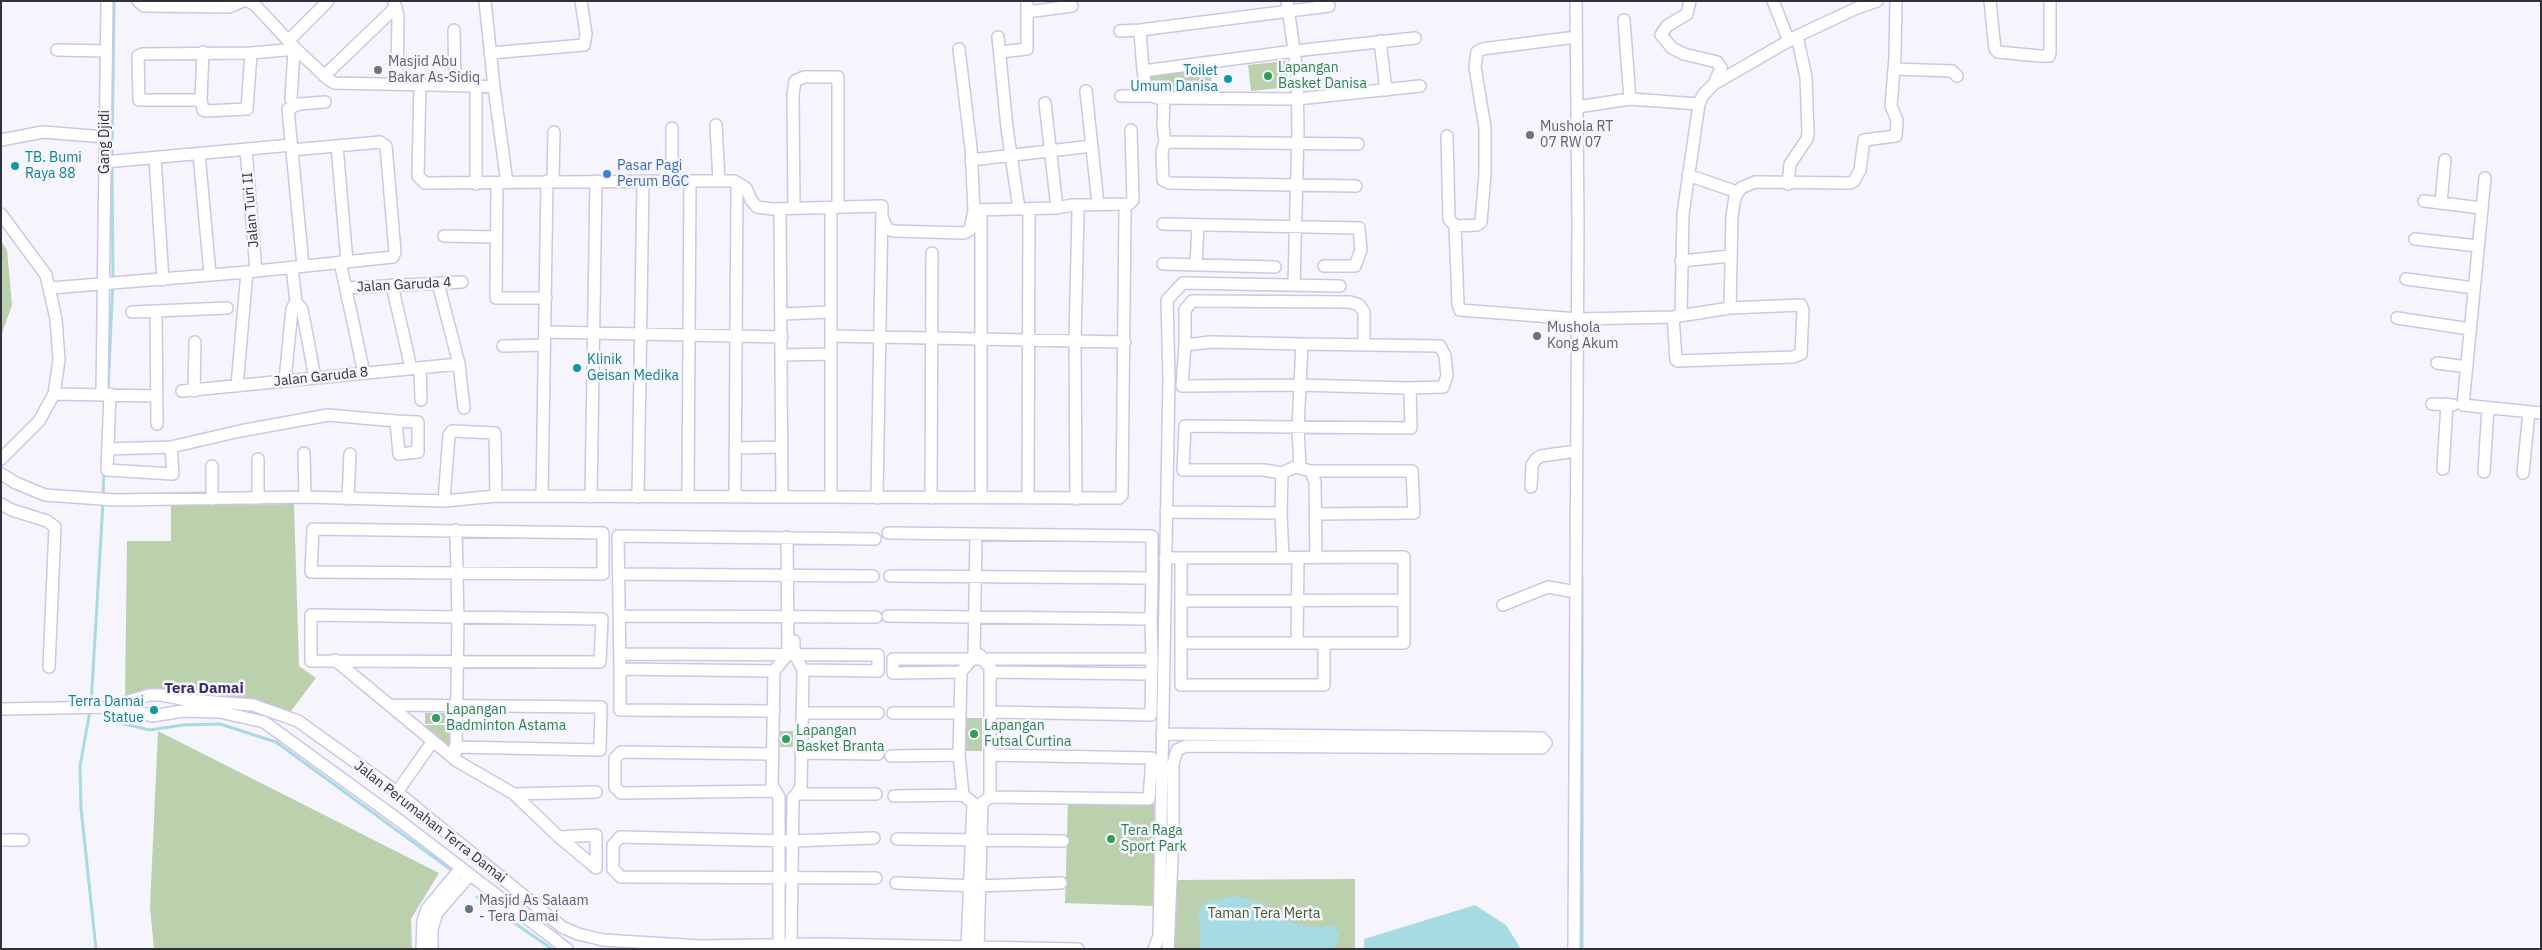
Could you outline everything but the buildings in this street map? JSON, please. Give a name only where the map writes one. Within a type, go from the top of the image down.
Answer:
[{"type":"street","name":"Gang Djidi","points":[[107,1],[105,137],[107,470],[127,471]]},
{"type":"street","points":[[138,1],[144,6],[229,7],[251,2],[293,47],[334,83],[455,84],[494,88]]},
{"type":"street","points":[[291,99],[293,47],[328,1]]},
{"type":"street","points":[[485,1],[502,183],[496,237],[496,298],[546,298]]},
{"type":"street","points":[[490,52],[584,45],[586,34],[581,1]]},
{"type":"street","points":[[1574,949],[1578,319],[1576,1]]},
{"type":"street","points":[[1446,136],[1449,219],[1455,226],[1458,304],[1460,310],[1578,319],[1677,316],[1730,308],[1802,306],[1799,356],[1678,361],[1677,316],[1683,214],[1688,175],[1699,104],[1714,84],[1721,68],[1717,62],[1684,54],[1672,48],[1661,35],[1667,26],[1687,14],[1690,1]]},
{"type":"street","points":[[1772,1],[1793,39],[1806,77],[1808,133],[1804,144],[1790,164],[1788,184]]},
{"type":"street","points":[[1714,84],[1793,39],[1857,8],[1877,1]]},
{"type":"street","points":[[1730,308],[1733,204],[1737,192],[1747,184],[1755,182],[1788,184],[1850,183],[1854,181],[1860,170],[1864,140],[1896,137],[1897,120],[1890,106],[1894,69],[1896,1]]},
{"type":"street","points":[[1990,1],[1995,49],[1998,52],[2030,56],[2050,55],[2050,1]]},
{"type":"street","points":[[324,76],[395,4]]},
{"type":"street","points":[[395,4],[397,83]]},
{"type":"street","points":[[1000,52],[1027,49],[1027,7],[1072,6]]},
{"type":"street","points":[[1288,6],[1298,99],[1294,285]]},
{"type":"street","points":[[1120,31],[1140,30],[1288,6],[1329,6]]},
{"type":"street","points":[[1624,20],[1630,99]]},
{"type":"street","points":[[454,30],[455,84]]},
{"type":"street","points":[[1140,30],[1145,89],[1150,96]]},
{"type":"street","points":[[998,37],[1011,156],[1024,209],[1028,498]]},
{"type":"street","points":[[1455,226],[1477,225],[1481,218],[1485,174],[1485,128],[1475,61],[1477,52],[1482,49],[1576,37]]},
{"type":"street","points":[[1143,71],[1294,51],[1415,38]]},
{"type":"street","points":[[1380,41],[1386,90]]},
{"type":"street","points":[[201,100],[139,100],[137,57],[142,54],[250,53],[293,47]]},
{"type":"street","points":[[960,49],[977,213],[981,339],[981,498]]},
{"type":"street","points":[[57,50],[106,51]]},
{"type":"street","points":[[203,52],[201,100],[203,110],[206,111],[246,109],[250,53]]},
{"type":"street","points":[[1894,69],[1952,71],[1957,76]]},
{"type":"street","points":[[794,208],[793,95],[795,81],[804,77],[838,77],[831,312],[831,496]]},
{"type":"street","points":[[420,84],[418,178],[425,183],[734,181],[746,188],[753,204],[757,207],[835,210],[882,206],[877,498]]},
{"type":"street","points":[[476,86],[476,184]]},
{"type":"street","points":[[1121,96],[1298,99],[1420,86]]},
{"type":"street","points":[[1086,91],[1098,204]]},
{"type":"street","points":[[1164,98],[1163,125],[1165,142],[1162,151],[1163,180],[1170,183],[1356,186]]},
{"type":"street","points":[[1577,107],[1630,99],[1699,104]]},
{"type":"street","points":[[286,380],[292,309],[296,302],[297,266],[289,107],[325,102]]},
{"type":"street","points":[[1045,104],[1057,208]]},
{"type":"street","points":[[716,125],[719,181]]},
{"type":"street","points":[[672,128],[672,181]]},
{"type":"street","points":[[977,213],[1057,208],[1072,204],[1130,204],[1133,200],[1131,130]]},
{"type":"street","points":[[1,140],[42,132],[105,137]]},
{"type":"street","points":[[542,496],[544,344],[550,181],[554,132]]},
{"type":"street","points":[[51,288],[163,280],[210,274],[388,259],[394,255],[387,149],[380,142],[246,150],[105,162]]},
{"type":"street","points":[[1165,142],[1358,144]]},
{"type":"street","points":[[337,146],[346,288],[364,373]]},
{"type":"street","points":[[971,160],[1092,146]]},
{"type":"street","name":"Jalan Turi II","points":[[237,386],[252,271],[246,150]]},
{"type":"street","points":[[200,154],[210,274]]},
{"type":"street","points":[[155,158],[163,280]]},
{"type":"street","points":[[2441,204],[2445,160]]},
{"type":"street","points":[[1688,175],[1737,192]]},
{"type":"street","points":[[2463,405],[2485,178]]},
{"type":"street","points":[[591,497],[596,181]]},
{"type":"street","points":[[638,497],[643,181]]},
{"type":"street","points":[[688,497],[690,181]]},
{"type":"street","points":[[734,181],[738,188],[735,336],[735,497]]},
{"type":"street","points":[[2424,202],[2482,208]]},
{"type":"street","points":[[1076,499],[1075,341],[1078,212]]},
{"type":"street","points":[[1,474],[33,491],[58,497],[116,500],[305,497],[444,501],[496,496],[1119,498],[1122,495],[1125,212]]},
{"type":"street","points":[[882,215],[887,229],[894,231],[964,233],[970,230],[977,213]]},
{"type":"street","points":[[1,214],[40,264],[51,288],[56,319],[59,360],[54,394],[39,421],[1,459]]},
{"type":"street","points":[[780,214],[782,498]]},
{"type":"street","points":[[1162,224],[1359,228],[1361,250],[1355,266],[1324,266]]},
{"type":"street","points":[[1196,265],[1198,225]]},
{"type":"street","points":[[444,236],[496,237]]},
{"type":"street","points":[[2415,239],[2478,246]]},
{"type":"street","points":[[931,498],[932,253]]},
{"type":"street","points":[[1681,261],[1730,256]]},
{"type":"street","points":[[1163,264],[1276,267]]},
{"type":"street","points":[[2406,279],[2474,288]]},
{"type":"street","name":"Jalan Garuda 4","points":[[346,288],[392,284],[462,282]]},
{"type":"street","points":[[438,283],[459,364],[464,408]]},
{"type":"street","points":[[392,284],[415,368],[421,400]]},
{"type":"street","points":[[1154,949],[1159,936],[1169,378],[1167,300],[1183,284],[1340,286]]},
{"type":"street","points":[[1185,345],[1212,342],[1302,344],[1364,345],[1440,346],[1445,356],[1447,376],[1443,387],[1182,386],[1185,310],[1192,301],[1350,302],[1359,305],[1364,312],[1364,345]]},
{"type":"street","points":[[296,302],[302,309],[315,378]]},
{"type":"street","points":[[132,312],[227,308]]},
{"type":"street","points":[[156,311],[157,424]]},
{"type":"street","points":[[782,314],[831,312]]},
{"type":"street","points":[[2397,318],[2470,329]]},
{"type":"street","points":[[545,332],[782,337]]},
{"type":"street","points":[[832,336],[1125,342]]},
{"type":"street","name":"Jalan Garuda 8","points":[[195,342],[188,391],[459,364]]},
{"type":"street","points":[[503,346],[544,344]]},
{"type":"street","points":[[1302,344],[1298,428],[1306,469],[1315,482],[1316,558]]},
{"type":"street","points":[[782,355],[831,354]]},
{"type":"street","points":[[2437,363],[2467,367]]},
{"type":"street","points":[[1316,514],[1414,513],[1412,471],[1306,469],[1295,467],[1282,473],[1264,470],[1183,470],[1185,426],[1411,428],[1410,388]]},
{"type":"street","points":[[54,394],[156,396]]},
{"type":"street","points":[[2432,404],[2463,405],[2541,413]]},
{"type":"street","points":[[2443,469],[2447,404]]},
{"type":"street","points":[[2484,472],[2488,408]]},
{"type":"street","points":[[2523,473],[2528,412]]},
{"type":"street","points":[[108,449],[171,447],[248,429],[328,415],[396,421]]},
{"type":"street","points":[[444,501],[449,434],[452,431],[492,431],[495,433],[496,496]]},
{"type":"street","points":[[128,449],[127,471],[173,474],[171,447]]},
{"type":"street","points":[[735,448],[782,447]]},
{"type":"street","points":[[1531,487],[1532,465],[1536,459],[1541,456],[1576,451]]},
{"type":"street","points":[[304,453],[305,497]]},
{"type":"street","points":[[348,499],[350,454]]},
{"type":"street","points":[[258,459],[258,498]]},
{"type":"street","points":[[212,466],[212,499]]},
{"type":"street","points":[[1282,473],[1283,558]]},
{"type":"street","points":[[393,488],[393,501]]},
{"type":"street","points":[[1,504],[12,510],[47,521],[55,528],[48,667]]},
{"type":"street","points":[[1166,512],[1281,513]]},
{"type":"street","points":[[313,529],[602,533],[602,574],[457,574],[311,572],[313,529]]},
{"type":"street","points":[[456,530],[458,618],[455,747],[457,761]]},
{"type":"street","points":[[888,533],[1152,536],[1151,715],[990,712]]},
{"type":"street","points":[[979,535],[977,657],[961,672],[893,673],[893,658],[977,657],[1152,659]]},
{"type":"street","points":[[774,711],[620,710],[618,536],[790,536],[875,539]]},
{"type":"street","points":[[785,945],[792,879],[795,796],[801,788],[803,670],[791,653],[790,536]]},
{"type":"street","points":[[1165,558],[1404,557],[1404,643],[1181,643]]},
{"type":"street","points":[[1181,558],[1181,685],[1324,685],[1324,643]]},
{"type":"street","points":[[1298,558],[1298,643]]},
{"type":"street","points":[[619,574],[873,576]]},
{"type":"street","points":[[890,576],[1152,578]]},
{"type":"street","points":[[1503,605],[1548,587],[1576,592]]},
{"type":"street","points":[[1181,601],[1404,600]]},
{"type":"street","points":[[311,615],[458,618],[602,619],[600,662],[311,661],[311,615]]},
{"type":"street","points":[[619,616],[876,617]]},
{"type":"street","points":[[888,616],[1151,619]]},
{"type":"street","points":[[620,654],[791,653],[878,655],[878,671],[803,670]]},
{"type":"street","points":[[785,945],[779,879],[780,840],[777,794],[772,785],[774,671],[791,653]]},
{"type":"street","points":[[972,947],[973,885],[977,840],[981,801],[990,755],[990,666],[977,657]]},
{"type":"street","points":[[335,660],[457,761],[514,794],[559,838]]},
{"type":"street","points":[[620,668],[774,671]]},
{"type":"street","points":[[961,672],[959,755],[963,795]]},
{"type":"street","points":[[990,672],[1150,674]]},
{"type":"street","name":"Jalan Perumahan Terra Damai","points":[[109,707],[149,694],[160,694],[187,700],[253,704],[298,721],[397,792],[562,927],[578,934],[603,940],[656,945],[1078,949]]},
{"type":"street","points":[[391,705],[601,707],[600,750],[455,747]]},
{"type":"street","points":[[1,709],[109,707]]},
{"type":"street","name":"Jalan Perumahan Terra Damai","points":[[109,707],[133,710],[152,716],[183,711],[220,712],[264,722],[567,949]]},
{"type":"street","points":[[802,713],[878,713]]},
{"type":"street","points":[[893,713],[960,713]]},
{"type":"street","points":[[1162,734],[1542,738],[1546,743],[1542,748],[1186,746],[1177,750]]},
{"type":"street","points":[[1162,734],[1168,743],[1177,750]]},
{"type":"street","points":[[397,792],[433,742]]},
{"type":"street","points":[[1169,945],[1173,764],[1177,750]]},
{"type":"street","points":[[773,754],[621,752],[615,758],[615,787],[621,793],[777,794],[795,796],[876,794]]},
{"type":"street","points":[[801,753],[878,754]]},
{"type":"street","points":[[891,756],[959,755]]},
{"type":"street","points":[[894,796],[963,795],[981,801],[1149,799],[1152,758],[990,755]]},
{"type":"street","points":[[514,794],[596,792]]},
{"type":"street","points":[[874,838],[780,840],[620,837],[613,845],[613,869],[621,877],[876,878]]},
{"type":"street","points":[[898,839],[1063,841]]},
{"type":"street","points":[[1,840],[23,840]]},
{"type":"street","points":[[422,949],[423,921],[427,909],[466,872]]},
{"type":"street","points":[[432,949],[432,929],[437,913],[466,872]]},
{"type":"street","points":[[896,883],[973,885],[1061,883]]},
{"type":"green space","name":"Lapangan Basket Danisa","points":[[1286,61],[1288,87],[1251,91],[1248,65]]},
{"type":"green space","points":[[1210,68],[1213,95],[1151,93],[1149,76]]},
{"type":"green space","points":[[1,241],[7,250],[12,305],[1,336]]},
{"type":"green space","points":[[294,504],[299,666],[316,678],[291,711],[175,686],[125,699],[127,541],[171,541],[171,505]]},
{"type":"green space","name":"Lapangan Badminton Astama","points":[[425,713],[446,713],[446,723],[425,724]]},
{"type":"green space","name":"Lapangan Futsal Curtina","points":[[966,718],[982,718],[982,751],[966,751]]},
{"type":"green space","points":[[426,725],[450,725],[449,746],[424,729]]},
{"type":"green space","points":[[158,731],[439,873],[411,919],[412,949],[154,949],[150,907]]},
{"type":"green space","name":"Lapangan Basket Branta","points":[[780,731],[793,731],[793,747],[780,747]]},
{"type":"green space","name":"Tera Raga Sport Park","points":[[1068,801],[1154,803],[1154,906],[1065,903]]},
{"type":"green space","name":"Taman Tera Merta","points":[[1355,879],[1355,949],[1173,949],[1173,880]]},
{"type":"water","points":[[1238,896],[1266,905],[1290,922],[1312,927],[1334,926],[1339,936],[1334,949],[1200,949],[1199,908],[1208,901]]},
{"type":"water","points":[[1475,905],[1506,925],[1521,949],[1364,949],[1364,939]]},
{"type":"waterway","points":[[112,158],[114,1]]},
{"type":"waterway","points":[[108,393],[113,279],[112,164]]},
{"type":"waterway","points":[[103,495],[104,472]]},
{"type":"waterway","points":[[91,705],[103,502]]},
{"type":"waterway","points":[[1582,578],[1582,949]]},
{"type":"waterway","points":[[90,711],[80,766],[81,808],[96,949]]},
{"type":"waterway","points":[[120,723],[150,730],[183,725],[220,724],[276,742],[454,872]]},
{"type":"waterway","points":[[477,897],[552,949]]},
{"type":"place","name":"Masjid Abu Bakar As-Sidiq","points":[[378,70]]},
{"type":"place","name":"Lapangan Basket Danisa","points":[[1268,76]]},
{"type":"place","name":"Toilet Umum Danisa","points":[[1228,79]]},
{"type":"place","name":"Mushola RT 07 RW 07","points":[[1530,135]]},
{"type":"place","name":"TB. Bumi Raya 88","points":[[15,166]]},
{"type":"place","name":"Pasar Pagi Perum BGC","points":[[607,174]]},
{"type":"place","name":"Mushola Kong Akum","points":[[1537,336]]},
{"type":"place","name":"Klinik Geisan Medika","points":[[577,368]]},
{"type":"place","name":"Terra Damai Statue","points":[[154,710]]},
{"type":"place","name":"Lapangan Badminton Astama","points":[[436,718]]},
{"type":"place","name":"Lapangan Futsal Curtina","points":[[974,734]]},
{"type":"place","name":"Lapangan Basket Branta","points":[[786,739]]},
{"type":"place","name":"Tera Raga Sport Park","points":[[1111,839]]},
{"type":"place","name":"Masjid As Salaam - Tera Damai","points":[[469,909]]},
{"type":"district","name":"Tera Damai","points":[[204,689]]}]
